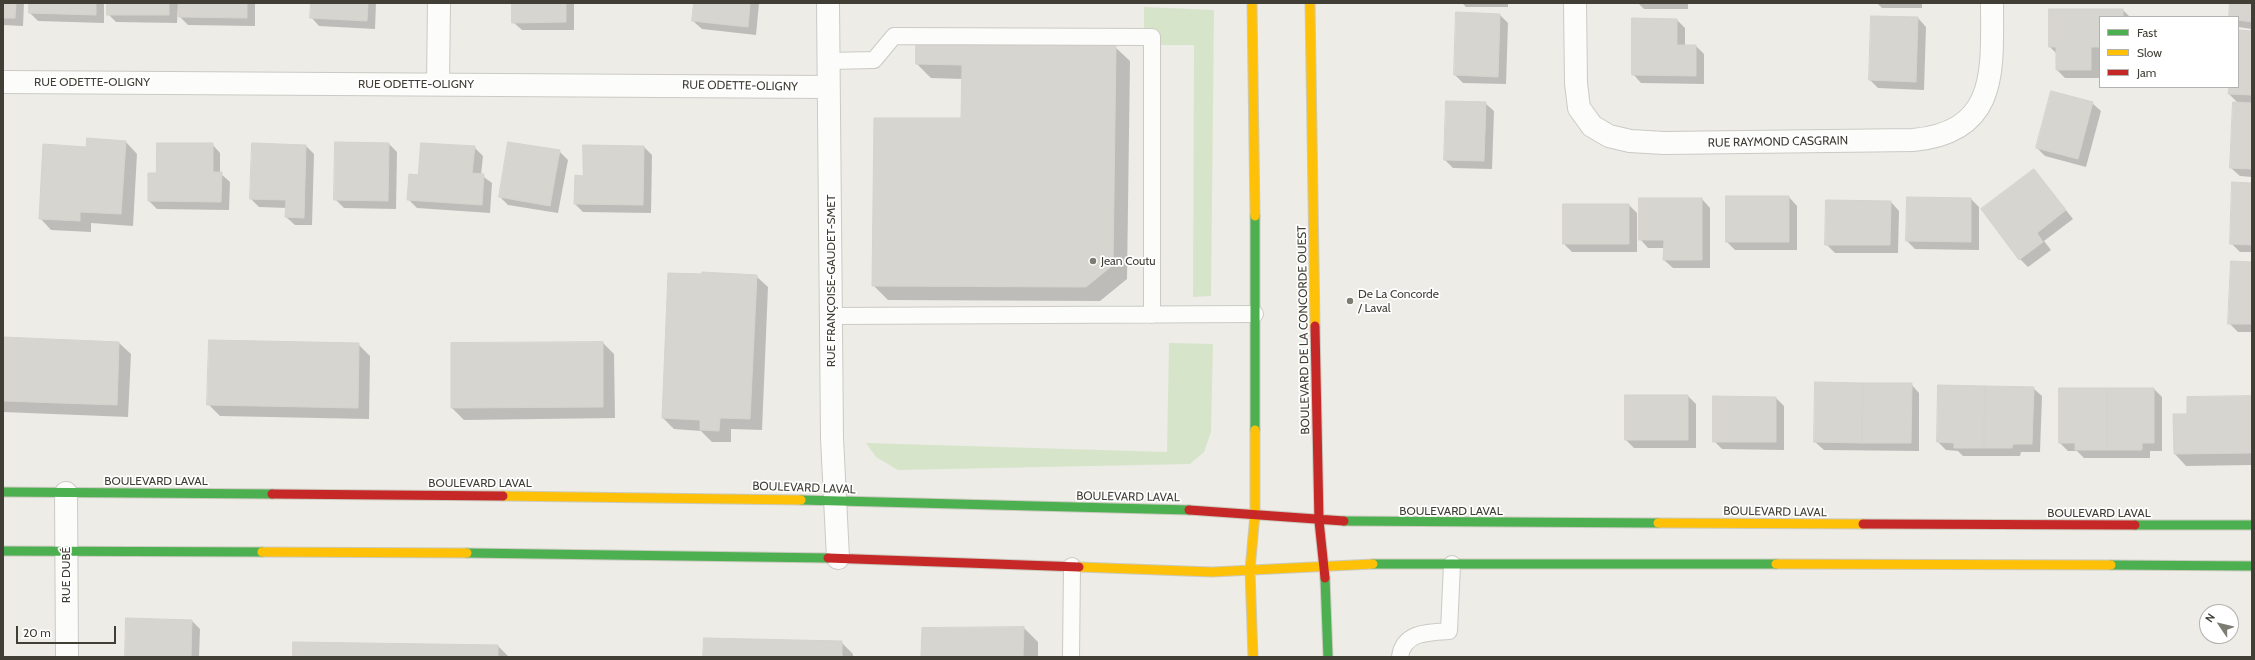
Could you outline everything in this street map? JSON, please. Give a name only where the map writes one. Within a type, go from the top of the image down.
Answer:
[{"type":"street","points":[[438,84],[439,3]]},
{"type":"street","name":"RUE FRANÇOISE-GAUDET-SMET","points":[[828,3],[832,438],[838,558]]},
{"type":"street","points":[[1252,3],[1255,314],[1254,514],[1250,570],[1253,657]]},
{"type":"street","name":"BOULEVARD DE LA CONCORDE OUEST","points":[[1310,3],[1319,521],[1325,566],[1328,657]]},
{"type":"street","name":"RUE RAYMOND CASGRAIN","points":[[1575,3],[1577,97],[1584,118],[1600,131],[1620,140],[1697,143],[1913,140],[1940,136],[1951,131],[1970,117],[1978,108],[1989,86],[1992,63],[1992,3]]},
{"type":"street","name":"RUE ODETTE-OLIGNY","points":[[3,82],[828,87]]},
{"type":"street","name":"BOULEVARD LAVAL","points":[[3,492],[563,496],[1212,511],[1319,521],[1597,524],[2252,525]]},
{"type":"street","name":"RUE DUBÉ","points":[[66,493],[67,657]]},
{"type":"street","points":[[3,551],[505,552],[838,558],[1205,571],[1358,564],[2252,566]]},
{"type":"lane","points":[[828,61],[874,60],[894,36],[1152,37],[1152,315]]},
{"type":"lane","points":[[832,316],[1255,314]]},
{"type":"lane","points":[[1400,657],[1403,647],[1414,636],[1428,632],[1449,631],[1452,564]]},
{"type":"lane","points":[[1071,657],[1072,566]]},
{"type":"green space","points":[[1144,7],[1214,10],[1211,296],[1193,297],[1194,45],[1157,45],[1144,39]]},
{"type":"green space","points":[[1169,343],[1213,344],[1211,432],[1204,452],[1190,464],[898,470],[876,457],[866,443],[1167,452]]},
{"type":"building","points":[[3,3],[16,3],[15,18],[3,18]]},
{"type":"building","points":[[29,3],[96,3],[96,15],[29,13]]},
{"type":"building","points":[[107,3],[169,3],[169,15],[107,15]]},
{"type":"building","points":[[179,3],[247,3],[247,18],[179,17]]},
{"type":"building","points":[[311,3],[368,3],[367,21],[310,18]]},
{"type":"building","points":[[512,3],[566,3],[566,22],[512,23]]},
{"type":"building","points":[[694,3],[750,3],[748,27],[692,21]]},
{"type":"building","points":[[2230,3],[2252,3],[2252,22],[2239,20],[2239,16],[2229,16]]},
{"type":"building","points":[[2049,9],[2123,9],[2123,16],[2099,16],[2099,47],[2091,47],[2091,70],[2056,70],[2056,47],[2049,47]]},
{"type":"building","points":[[1456,12],[1500,14],[1498,77],[1454,75]]},
{"type":"building","points":[[1871,16],[1918,17],[1916,82],[1869,80]]},
{"type":"building","points":[[1632,18],[1677,19],[1677,45],[1696,45],[1696,76],[1632,75]]},
{"type":"building","points":[[2239,30],[2252,31],[2252,95],[2228,94],[2229,88],[2239,88]]},
{"type":"building","points":[[916,44],[1116,46],[1113,265],[1086,287],[872,286],[874,118],[961,118],[962,65],[916,64]]},
{"type":"building","points":[[2051,91],[2093,102],[2078,159],[2036,148]]},
{"type":"building","points":[[1446,101],[1486,102],[1484,161],[1444,160]]},
{"type":"building","points":[[2233,102],[2252,103],[2252,169],[2230,168]]},
{"type":"building","points":[[87,138],[126,141],[121,214],[80,212],[80,221],[39,219],[43,144],[86,147]]},
{"type":"building","points":[[335,142],[389,143],[388,201],[334,200]]},
{"type":"building","points":[[508,142],[560,150],[550,206],[499,197]]},
{"type":"building","points":[[157,143],[213,143],[213,172],[222,172],[221,202],[148,201],[148,173],[156,173]]},
{"type":"building","points":[[252,143],[306,145],[304,218],[285,217],[286,200],[250,199]]},
{"type":"building","points":[[421,143],[475,146],[472,173],[484,174],[482,205],[407,200],[409,174],[418,175]]},
{"type":"building","points":[[583,145],[644,146],[643,205],[574,204],[575,175],[583,176]]},
{"type":"building","points":[[2034,169],[2066,210],[2037,233],[2043,242],[2019,260],[1981,209]]},
{"type":"building","points":[[2232,182],[2252,183],[2252,245],[2230,244]]},
{"type":"building","points":[[1726,196],[1789,196],[1789,242],[1726,242]]},
{"type":"building","points":[[1907,197],[1971,198],[1971,242],[1906,241]]},
{"type":"building","points":[[1639,198],[1702,198],[1702,260],[1663,260],[1664,240],[1639,240]]},
{"type":"building","points":[[1826,200],[1891,201],[1890,245],[1825,245]]},
{"type":"building","points":[[1563,204],[1629,204],[1629,244],[1563,244]]},
{"type":"building","points":[[2231,261],[2252,262],[2252,324],[2228,324]]},
{"type":"building","points":[[702,272],[757,275],[750,419],[720,418],[719,431],[700,430],[700,420],[662,418],[668,273],[702,274]]},
{"type":"building","points":[[3,337],[119,342],[117,405],[3,401]]},
{"type":"building","points":[[209,340],[359,343],[358,408],[207,405]]},
{"type":"building","points":[[603,342],[603,407],[451,408],[451,343]]},
{"type":"building","points":[[1815,382],[1863,383],[1862,443],[1814,442]]},
{"type":"building","points":[[1863,383],[1912,383],[1911,443],[1862,443]]},
{"type":"building","points":[[1938,385],[1985,386],[1984,448],[1954,448],[1954,443],[1937,442]]},
{"type":"building","points":[[1985,386],[2034,387],[2032,444],[2013,444],[2012,448],[1984,448]]},
{"type":"building","points":[[2059,388],[2107,388],[2107,450],[2075,450],[2075,443],[2059,443]]},
{"type":"building","points":[[2107,388],[2154,388],[2154,443],[2142,443],[2142,450],[2107,450]]},
{"type":"building","points":[[1625,395],[1688,395],[1688,440],[1625,440]]},
{"type":"building","points":[[1713,396],[1776,397],[1776,442],[1713,442]]},
{"type":"building","points":[[2252,396],[2252,453],[2174,454],[2173,414],[2187,414],[2187,397]]},
{"type":"building","points":[[126,618],[192,620],[191,657],[125,657]]},
{"type":"building","points":[[1024,627],[1023,657],[921,657],[922,628]]},
{"type":"building","points":[[704,638],[842,641],[842,657],[703,657]]},
{"type":"building","points":[[293,642],[498,645],[498,657],[293,657]]},
{"type":"traffic: fast","points":[[1255,216],[1255,430]]},
{"type":"traffic: fast","points":[[3,492],[272,494]]},
{"type":"traffic: fast","points":[[801,500],[1189,510]]},
{"type":"traffic: fast","points":[[1344,521],[1658,523]]},
{"type":"traffic: fast","points":[[2135,525],[2252,525]]},
{"type":"traffic: fast","points":[[3,551],[262,552]]},
{"type":"traffic: fast","points":[[467,553],[828,558]]},
{"type":"traffic: fast","points":[[1373,564],[1776,564]]},
{"type":"traffic: fast","points":[[2111,565],[2252,566]]},
{"type":"traffic: fast","points":[[1325,578],[1328,657]]},
{"type":"traffic: slow","points":[[1252,3],[1255,216]]},
{"type":"traffic: slow","points":[[1310,3],[1315,326]]},
{"type":"traffic: slow","points":[[1253,657],[1250,570],[1255,514],[1255,430]]},
{"type":"traffic: slow","points":[[503,496],[801,500]]},
{"type":"traffic: slow","points":[[1658,523],[1863,524]]},
{"type":"traffic: slow","points":[[262,552],[467,553]]},
{"type":"traffic: slow","points":[[1079,567],[1212,572],[1373,564]]},
{"type":"traffic: slow","points":[[1776,564],[2111,565]]},
{"type":"traffic: jam","points":[[1315,326],[1319,521],[1325,578]]},
{"type":"traffic: jam","points":[[272,494],[503,496]]},
{"type":"traffic: jam","points":[[1189,510],[1344,521]]},
{"type":"traffic: jam","points":[[1863,524],[2135,525]]},
{"type":"traffic: jam","points":[[828,558],[1079,567]]},
{"type":"place","name":"Jean Coutu","points":[[1093,261]]},
{"type":"place","name":"De La Concorde / Laval","points":[[1350,301]]}]
